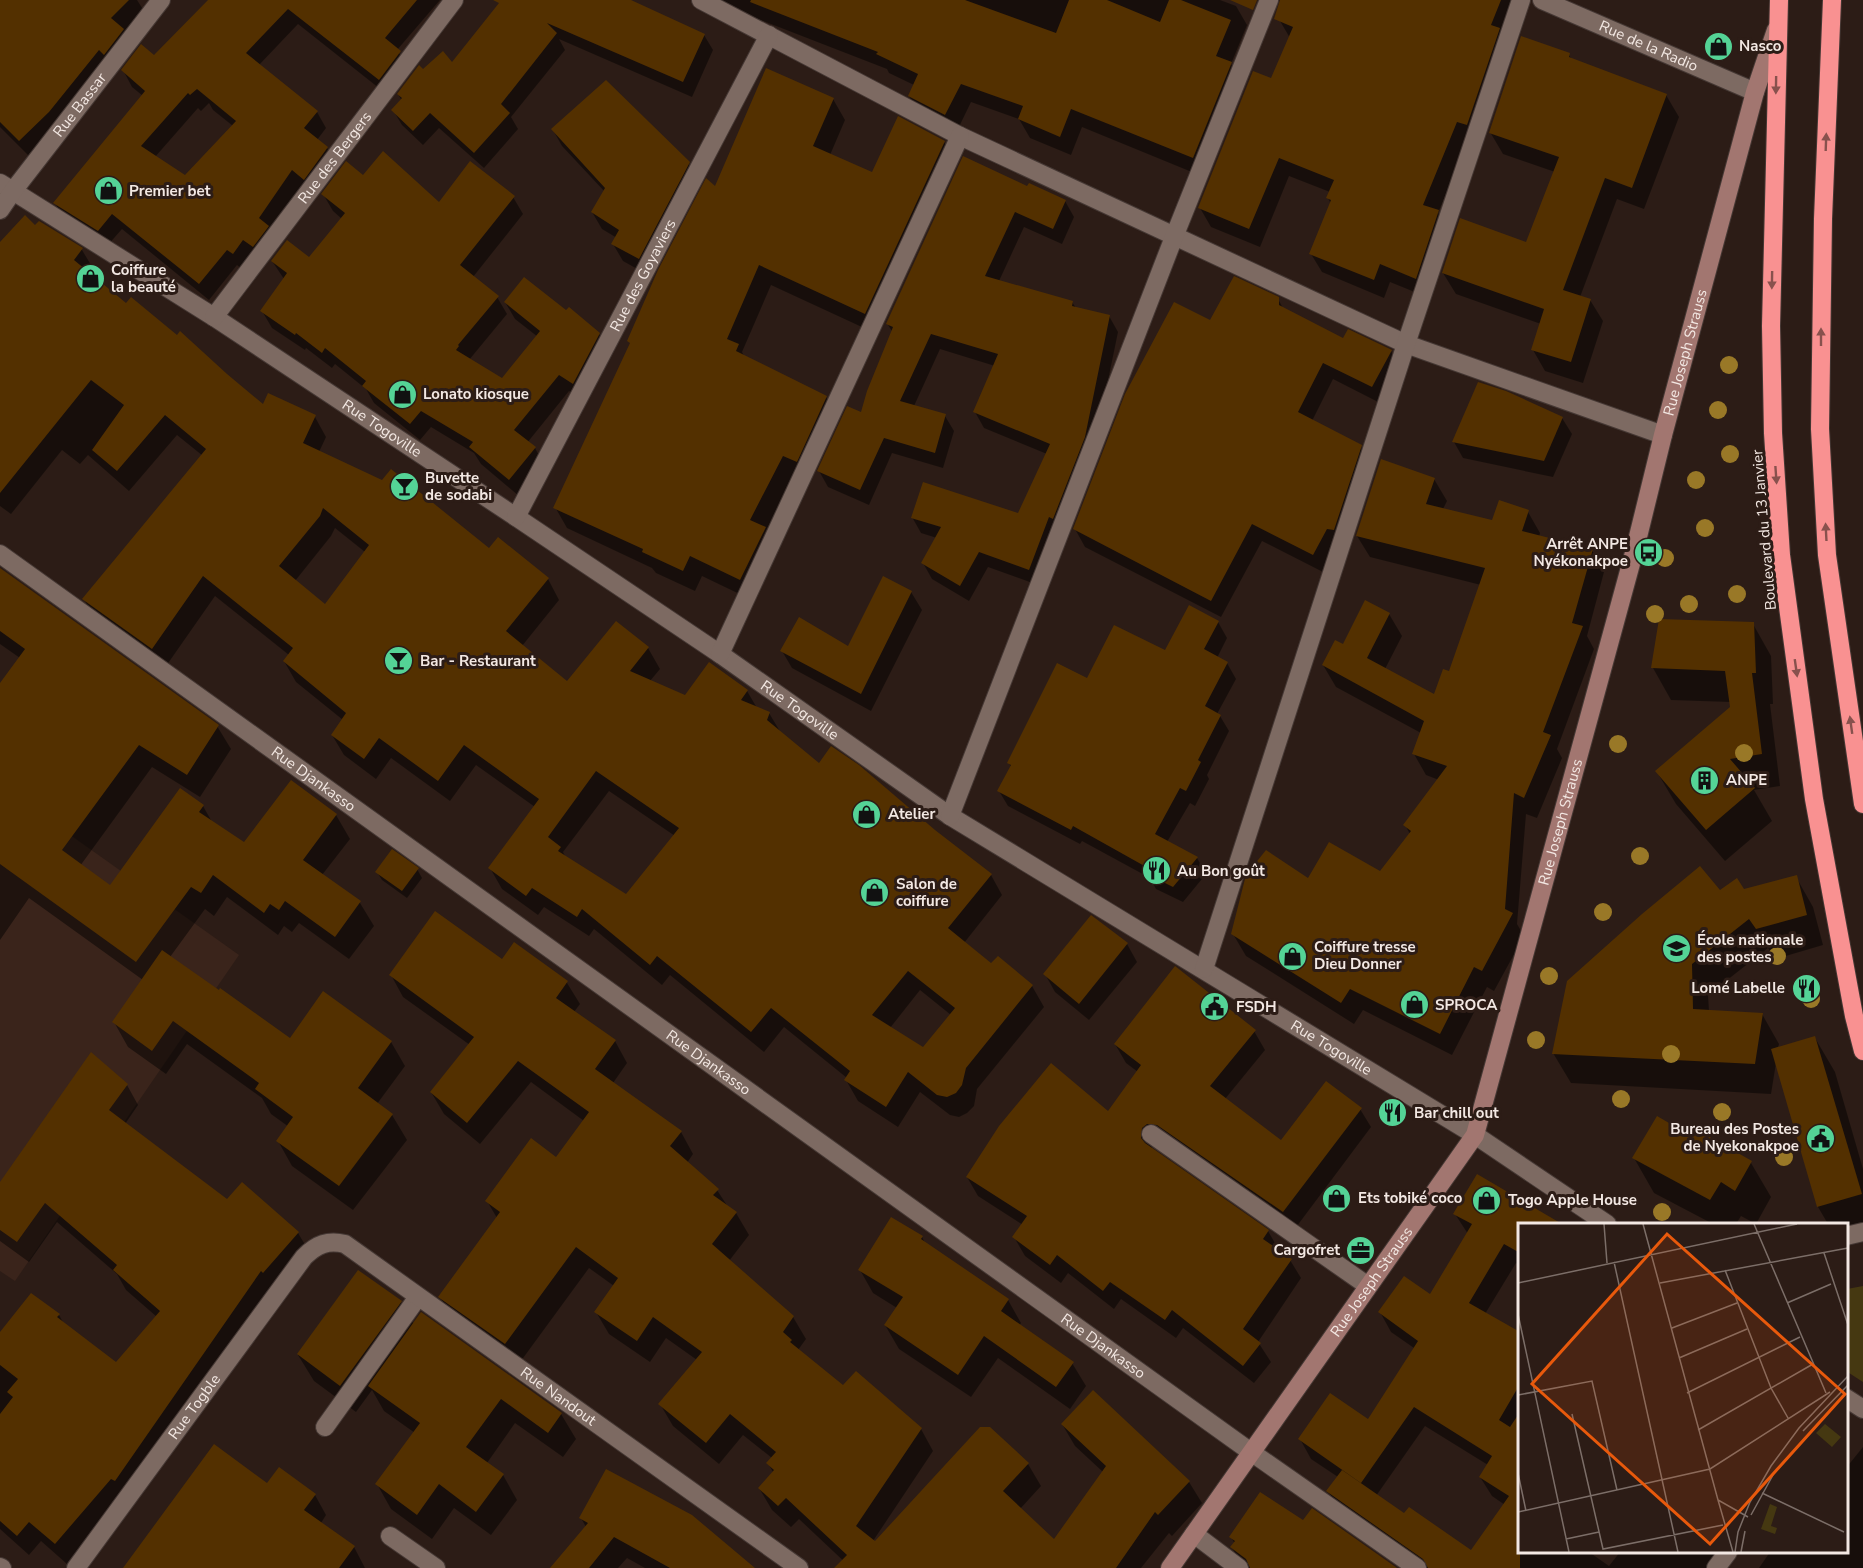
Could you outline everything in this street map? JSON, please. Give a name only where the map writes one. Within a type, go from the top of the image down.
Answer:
[{"type":"highway","name":"Boulevard du 13 Janvier","points":[[1779,0],[1772,326],[1773,433],[1781,555],[1814,799],[1854,1016],[1863,1051]]},
{"type":"highway","points":[[1832,0],[1823,219],[1820,429],[1827,555],[1863,804]]},
{"type":"street","name":"Rue Bassar","points":[[0,210],[6,187],[161,0]]},
{"type":"street","name":"Rue des Bergers","points":[[214,317],[454,0]]},
{"type":"street","points":[[701,0],[960,136],[1406,344],[1663,435]]},
{"type":"street","points":[[950,816],[1174,237],[1269,0]]},
{"type":"street","points":[[1204,969],[1406,344],[1521,0]]},
{"type":"street","name":"Rue de la Radio","points":[[1542,0],[1755,92]]},
{"type":"street","name":"Rue Joseph Strauss","points":[[1170,1568],[1474,1135],[1632,561],[1663,435],[1755,92],[1786,0]]},
{"type":"street","name":"Rue des Goyaviers","points":[[516,517],[770,35]]},
{"type":"street","points":[[720,654],[960,136]]},
{"type":"street","name":"Rue Togoville","points":[[6,187],[214,317],[516,517],[720,654],[950,816],[1474,1135],[1606,1223]]},
{"type":"street","name":"Rue Djankasso","points":[[0,554],[1251,1452],[1417,1568]]},
{"type":"street","points":[[1151,1134],[1368,1286]]},
{"type":"street","points":[[1848,1236],[1863,1232]]},
{"type":"street","name":"Rue Nandout","points":[[313,1248],[333,1242],[345,1244],[799,1568]]},
{"type":"street","name":"Rue Togble","points":[[76,1568],[304,1257],[313,1248]]},
{"type":"street","points":[[325,1427],[418,1297]]},
{"type":"street","points":[[1848,1399],[1863,1409]]},
{"type":"street","points":[[1194,1534],[1239,1568]]},
{"type":"street","points":[[390,1536],[436,1568]]},
{"type":"street","points":[[1716,1568],[1727,1553]]},
{"type":"shaded area","points":[[0,785],[239,955],[15,1281],[0,1271]]},
{"type":"shaded area","points":[[1863,1286],[1863,1382],[1848,1372],[1848,1289]]},
{"type":"building","points":[[0,0],[129,0],[111,18],[124,29],[104,55],[99,50],[49,112],[19,141],[0,122]]},
{"type":"building","points":[[208,0],[417,0],[385,38],[401,51],[379,80],[288,9],[246,53],[318,111],[304,128],[328,147],[304,180],[292,170],[259,218],[269,226],[253,247],[243,240],[233,254],[227,250],[199,284],[112,214],[98,231],[53,203],[145,91],[121,70],[141,44],[154,55]],"holes":[[[197,89],[236,121],[185,175],[141,146],[188,93],[190,95]]]},
{"type":"building","points":[[493,0],[631,0],[705,34],[683,82],[547,23],[557,33],[501,104],[510,113],[474,153],[430,113],[413,131],[391,110],[402,98],[397,94],[419,65],[423,69],[443,51],[452,62],[499,3]]},
{"type":"building","points":[[751,0],[965,0],[1056,33],[1069,0],[1107,0],[1160,22],[1169,0],[1181,0],[1231,20],[1216,56],[1232,62],[1193,158],[1071,109],[1060,137],[1018,119],[1023,106],[961,84],[945,115],[908,96],[918,74],[876,54],[878,52],[750,2]]},
{"type":"building","points":[[1230,0],[1257,0],[1253,10]]},
{"type":"building","points":[[1280,0],[1501,0],[1491,25],[1500,28],[1467,125],[1457,122],[1423,205],[1439,210],[1416,279],[1380,264],[1374,280],[1309,254],[1331,200],[1326,198],[1334,180],[1279,158],[1249,229],[1198,208],[1253,71],[1271,78],[1293,27],[1274,19]]},
{"type":"building","points":[[1521,36],[1570,53],[1569,57],[1667,94],[1632,188],[1605,178],[1563,290],[1591,299],[1571,362],[1531,350],[1544,309],[1442,273],[1460,218],[1526,242],[1559,157],[1489,133]]},
{"type":"building","points":[[766,68],[834,98],[813,146],[872,172],[898,116],[945,141],[865,314],[759,265],[727,339],[739,344],[736,351],[827,396],[797,462],[783,456],[750,520],[766,527],[740,580],[690,556],[683,571],[642,552],[643,549],[553,508],[630,343],[627,341],[658,270],[706,178],[715,186]]},
{"type":"building","points":[[606,80],[690,162],[639,259],[611,244],[619,230],[591,212],[605,188],[551,129]]},
{"type":"building","points":[[383,151],[439,202],[470,161],[515,196],[460,265],[499,296],[456,350],[502,378],[540,331],[504,302],[524,277],[566,310],[569,307],[600,333],[573,384],[559,375],[514,430],[536,447],[509,480],[469,447],[473,442],[421,411],[410,424],[362,386],[366,381],[325,348],[322,353],[296,333],[295,335],[260,311],[287,273],[271,261],[287,240],[309,257],[345,213],[321,194],[346,161],[363,175]]},
{"type":"building","points":[[963,156],[1027,186],[1029,183],[1066,200],[1053,229],[1015,212],[985,276],[1073,301],[1072,306],[1110,315],[1085,437],[1053,519],[1049,517],[1029,570],[979,552],[960,586],[921,563],[941,527],[911,518],[923,482],[1018,513],[1050,444],[973,412],[998,354],[931,334],[900,401],[946,414],[935,453],[884,438],[860,490],[817,471],[847,406],[861,412],[893,327],[886,324]]},
{"type":"building","points":[[25,215],[35,225],[39,221],[83,248],[74,260],[126,303],[131,297],[177,335],[180,331],[263,404],[268,393],[316,415],[303,443],[382,480],[391,469],[489,548],[498,537],[549,578],[506,631],[567,681],[616,621],[649,647],[630,671],[685,695],[709,662],[748,690],[741,700],[770,712],[767,720],[819,763],[831,746],[859,765],[935,830],[992,874],[948,928],[991,963],[998,956],[1033,985],[966,1068],[962,1085],[956,1093],[947,1097],[937,1095],[908,1072],[886,1107],[844,1080],[850,1071],[771,1008],[751,1032],[657,956],[650,965],[582,909],[577,917],[532,888],[526,896],[488,868],[539,799],[464,745],[438,781],[379,738],[364,759],[331,735],[346,713],[283,661],[293,648],[203,576],[152,649],[82,599],[206,449],[165,415],[117,471],[92,450],[124,405],[91,380],[0,493],[0,242]],"holes":[[[323,508],[369,545],[325,604],[279,566],[320,516]],[[596,771],[679,828],[626,894],[558,851],[561,847],[548,837]],[[908,971],[955,1008],[923,1047],[872,1015]]]},
{"type":"building","points":[[1234,276],[1279,297],[1279,305],[1343,338],[1348,329],[1392,350],[1372,387],[1323,363],[1298,412],[1362,445],[1334,530],[1327,529],[1313,555],[1252,524],[1211,601],[1073,529],[1125,394],[1174,302],[1210,320]]},
{"type":"building","points":[[1478,382],[1506,391],[1563,417],[1544,461],[1452,442]]},
{"type":"building","points":[[1381,459],[1435,478],[1426,504],[1492,520],[1499,500],[1529,510],[1522,531],[1593,549],[1572,623],[1583,626],[1543,732],[1551,735],[1524,798],[1514,793],[1505,909],[1513,913],[1482,971],[1474,967],[1440,1034],[1350,989],[1341,1003],[1231,934],[1246,875],[1266,850],[1308,878],[1329,842],[1380,871],[1411,831],[1403,825],[1447,766],[1412,754],[1424,721],[1322,665],[1335,640],[1343,644],[1365,600],[1390,613],[1367,658],[1434,694],[1443,669],[1449,671],[1485,568],[1356,536]]},
{"type":"building","points":[[0,568],[219,725],[187,775],[139,745],[62,850],[110,885],[180,788],[204,805],[199,812],[244,842],[291,780],[337,814],[303,860],[361,901],[335,937],[285,901],[279,910],[270,904],[264,913],[213,875],[201,893],[191,887],[136,962],[0,864],[0,683],[25,649],[0,631]]},
{"type":"building","points":[[883,576],[912,591],[861,694],[780,651],[799,617],[848,646]]},
{"type":"building","points":[[1189,605],[1219,621],[1204,649],[1228,662],[1205,706],[1221,715],[1198,760],[1201,762],[1186,791],[1180,788],[1155,834],[1198,857],[1173,887],[1145,873],[1148,868],[1073,826],[1071,830],[997,791],[1011,765],[1007,763],[1057,663],[1087,678],[1114,625],[1165,650]]},
{"type":"building","points":[[1659,619],[1754,622],[1756,673],[1752,673],[1762,754],[1730,759],[1755,788],[1706,830],[1655,771],[1730,707],[1725,671],[1651,668]]},
{"type":"building","points":[[392,849],[419,868],[402,891],[375,872]]},
{"type":"building","points":[[1700,866],[1720,890],[1737,878],[1744,889],[1797,875],[1807,915],[1756,929],[1749,919],[1692,964],[1693,1009],[1763,1013],[1755,1064],[1552,1054],[1567,981]]},
{"type":"building","points":[[435,911],[502,959],[514,942],[568,981],[556,998],[616,1040],[595,1069],[682,1131],[670,1146],[719,1189],[713,1195],[737,1212],[712,1244],[794,1316],[783,1332],[792,1340],[790,1342],[843,1385],[856,1371],[922,1428],[856,1526],[875,1541],[980,1427],[990,1427],[1029,1463],[1003,1491],[1054,1539],[1106,1466],[1061,1424],[1093,1390],[1190,1481],[1158,1515],[1155,1512],[1116,1568],[834,1568],[847,1555],[786,1498],[778,1506],[758,1488],[774,1470],[766,1463],[776,1452],[730,1414],[706,1443],[658,1404],[702,1352],[653,1317],[637,1341],[594,1312],[618,1278],[576,1247],[505,1344],[438,1297],[500,1212],[485,1201],[531,1138],[556,1157],[589,1112],[518,1061],[467,1123],[430,1092],[474,1037],[389,975]]},
{"type":"building","points":[[1091,915],[1128,943],[1079,1004],[1043,974]]},
{"type":"building","points":[[162,950],[290,1038],[323,991],[392,1041],[358,1088],[393,1114],[339,1186],[276,1141],[293,1117],[255,1089],[259,1083],[173,1021],[152,1051],[112,1022]]},
{"type":"building","points":[[1175,966],[1256,1030],[1210,1086],[1281,1140],[1326,1081],[1362,1108],[1283,1212],[1157,1125],[1147,1124],[1142,1128],[1141,1138],[1145,1143],[1269,1230],[1263,1239],[1292,1259],[1243,1329],[1261,1343],[1243,1366],[1172,1310],[1165,1320],[1110,1282],[1103,1291],[1057,1255],[1050,1265],[1012,1237],[1027,1216],[966,1177],[999,1126],[1051,1063],[1108,1111],[1141,1065],[1114,1044]]},
{"type":"building","points":[[1815,1036],[1862,1194],[1817,1207],[1771,1049]]},
{"type":"building","points":[[91,1052],[128,1084],[109,1110],[227,1199],[242,1182],[299,1232],[263,1273],[261,1271],[115,1481],[111,1479],[55,1544],[29,1522],[17,1536],[0,1521],[0,1414],[13,1397],[7,1392],[18,1379],[0,1365],[0,1332],[31,1293],[60,1314],[57,1317],[116,1362],[160,1311],[113,1270],[117,1265],[45,1203],[17,1242],[0,1230],[0,1182]]},
{"type":"building","points":[[1657,1116],[1688,1134],[1692,1127],[1752,1161],[1735,1191],[1721,1182],[1710,1200],[1632,1158]]},
{"type":"building","points":[[1477,1174],[1560,1223],[1518,1223],[1518,1252],[1504,1244],[1469,1303],[1518,1331],[1518,1387],[1499,1420],[1510,1427],[1518,1415],[1518,1553],[1520,1553],[1520,1568],[1428,1568],[1423,1559],[1326,1491],[1342,1470],[1404,1513],[1409,1507],[1471,1550],[1509,1496],[1479,1477],[1492,1456],[1414,1407],[1361,1483],[1298,1439],[1330,1393],[1368,1419],[1418,1341],[1378,1312],[1404,1276],[1430,1294],[1472,1224],[1453,1214]]},
{"type":"building","points":[[891,1217],[923,1236],[921,1239],[1009,1299],[1001,1311],[1074,1362],[1056,1387],[984,1336],[958,1375],[884,1325],[903,1297],[858,1270]]},
{"type":"building","points":[[358,1270],[402,1301],[340,1386],[297,1354]]},
{"type":"building","points":[[421,1312],[562,1413],[548,1433],[501,1399],[466,1447],[504,1474],[476,1512],[439,1484],[417,1515],[375,1484],[420,1423],[368,1386]]},
{"type":"building","points":[[214,1444],[267,1483],[279,1467],[316,1494],[304,1510],[355,1546],[339,1568],[123,1568]]},
{"type":"building","points":[[606,1469],[692,1515],[755,1568],[670,1568],[614,1537],[589,1568],[550,1568],[588,1523],[579,1518]]},
{"type":"building","points":[[1260,1492],[1303,1520],[1312,1508],[1397,1568],[1250,1568],[1246,1559],[1230,1547],[1235,1541],[1229,1537]]},
{"type":"place","name":"Nasco","points":[[1718,46]]},
{"type":"place","name":"Premier bet","points":[[108,191]]},
{"type":"place","name":"Coiffure la beauté","points":[[90,279]]},
{"type":"place","name":"Lonato kiosque","points":[[402,394]]},
{"type":"place","name":"Buvette de sodabi","points":[[404,487]]},
{"type":"place","name":"Arrêt ANPE Nyékonakpoe","points":[[1649,553]]},
{"type":"place","name":"Bar - Restaurant","points":[[399,661]]},
{"type":"place","name":"ANPE","points":[[1705,780]]},
{"type":"place","name":"Atelier","points":[[867,814]]},
{"type":"place","name":"Au Bon goût","points":[[1156,871]]},
{"type":"place","name":"Salon de coiffure","points":[[875,893]]},
{"type":"place","name":"École nationale des postes","points":[[1676,949]]},
{"type":"place","name":"Coiffure tresse Dieu Donner","points":[[1293,956]]},
{"type":"place","name":"Lomé Labelle","points":[[1806,988]]},
{"type":"place","name":"SPROCA","points":[[1414,1005]]},
{"type":"place","name":"FSDH","points":[[1215,1007]]},
{"type":"place","name":"Bar chill out","points":[[1393,1113]]},
{"type":"place","name":"Bureau des Postes de Nyekonakpoe","points":[[1820,1138]]},
{"type":"place","name":"Ets tobiké coco","points":[[1337,1198]]},
{"type":"place","name":"Togo Apple House","points":[[1487,1200]]},
{"type":"place","name":"Cargofret","points":[[1361,1250]]}]
